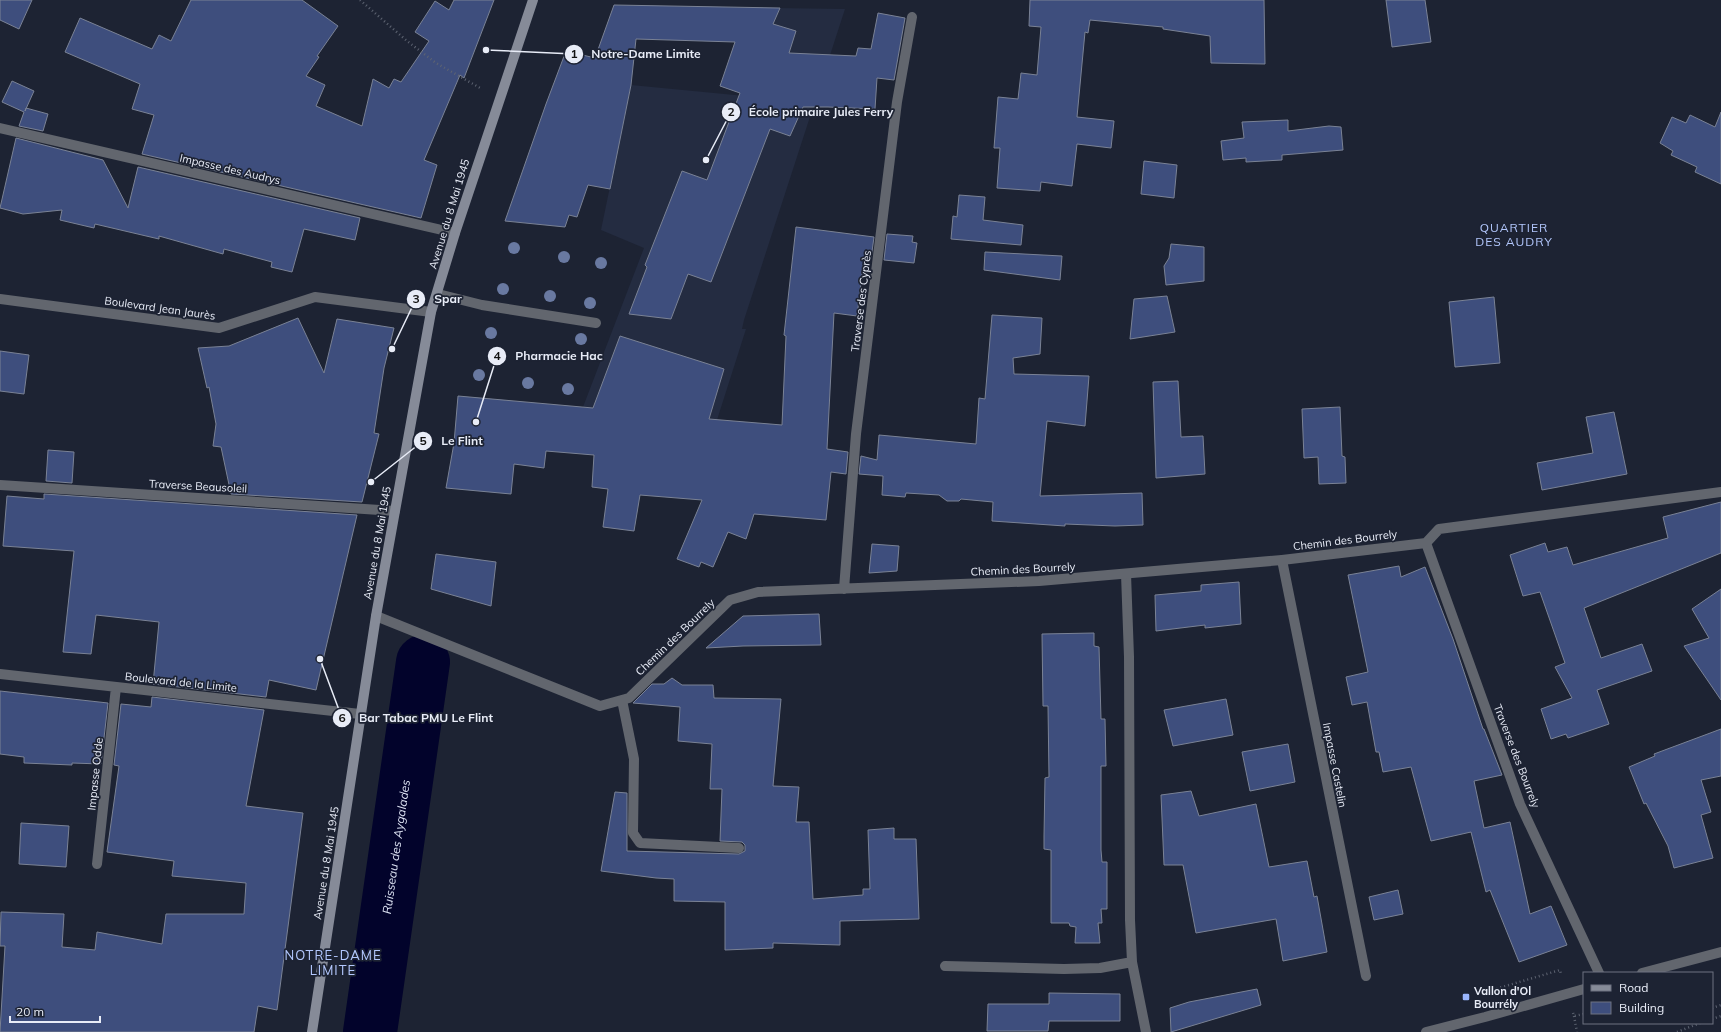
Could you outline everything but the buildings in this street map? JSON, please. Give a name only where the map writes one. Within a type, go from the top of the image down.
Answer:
[{"type":"main road","name":"Avenue du 8 Mai 1945","points":[[312,1032],[376,616],[431,312],[438,294],[455,233],[531,1]]},
{"type":"street","name":"Traverse des Cyprès","points":[[844,589],[857,426],[897,102],[912,16]]},
{"type":"street","name":"Impasse des Audrys","points":[[0,128],[455,233]]},
{"type":"street","points":[[438,294],[482,305],[596,323]]},
{"type":"street","name":"Boulevard Jean Jaurès","points":[[0,299],[219,328],[315,298],[431,312]]},
{"type":"street","name":"Traverse Beausoleil","points":[[0,485],[395,511]]},
{"type":"street","points":[[1426,543],[1439,529],[1721,492]]},
{"type":"street","name":"Chemin des Bourrely","points":[[376,616],[600,706],[630,698],[730,600],[758,592],[1039,581],[1282,560],[1426,543]]},
{"type":"street","name":"Traverse des Bourrely","points":[[1426,543],[1520,804],[1599,972]]},
{"type":"street","name":"Impasse Castelin","points":[[1282,560],[1366,976]]},
{"type":"street","points":[[1126,574],[1129,657],[1130,920],[1132,962],[1146,1032]]},
{"type":"street","name":"Boulevard de la Limite","points":[[0,674],[360,714]]},
{"type":"street","name":"Impasse Odde","points":[[97,864],[116,687]]},
{"type":"street","points":[[622,700],[634,759],[633,833],[640,843],[739,848]]},
{"type":"street","points":[[1646,972],[1721,952]]},
{"type":"street","points":[[945,966],[1064,969],[1100,968],[1132,962]]},
{"type":"street","points":[[1426,1032],[1583,989]]},
{"type":"path","points":[[360,0],[407,41],[436,63],[499,99]]},
{"type":"path","points":[[1574,1016],[1577,1032]]},
{"type":"path","points":[[1677,1032],[1697,1024]]},
{"type":"shaded area","points":[[773,8],[845,9],[744,320],[742,329],[746,329],[717,420],[583,407],[644,248],[601,230],[631,85],[745,96]]},
{"type":"waterway","name":"Ruisseau des Aygalades","points":[[370,1032],[423,662]]},
{"type":"place","name":"Notre-Dame Limite","points":[[486,50]]},
{"type":"place","name":"École primaire Jules Ferry","points":[[706,160]]},
{"type":"place","name":"Spar","points":[[392,349]]},
{"type":"place","name":"Pharmacie Hac","points":[[476,422]]},
{"type":"place","name":"Le Flint","points":[[371,482]]},
{"type":"place","name":"Bar Tabac PMU Le Flint","points":[[320,659]]},
{"type":"place","name":"Vallon d'Ol Bourrély","points":[[1466,997]]},
{"type":"district","name":"QUARTIER DES AUDRY","points":[[1514,235]]},
{"type":"district","name":"NOTRE-DAME LIMITE","points":[[333,962]]}]
